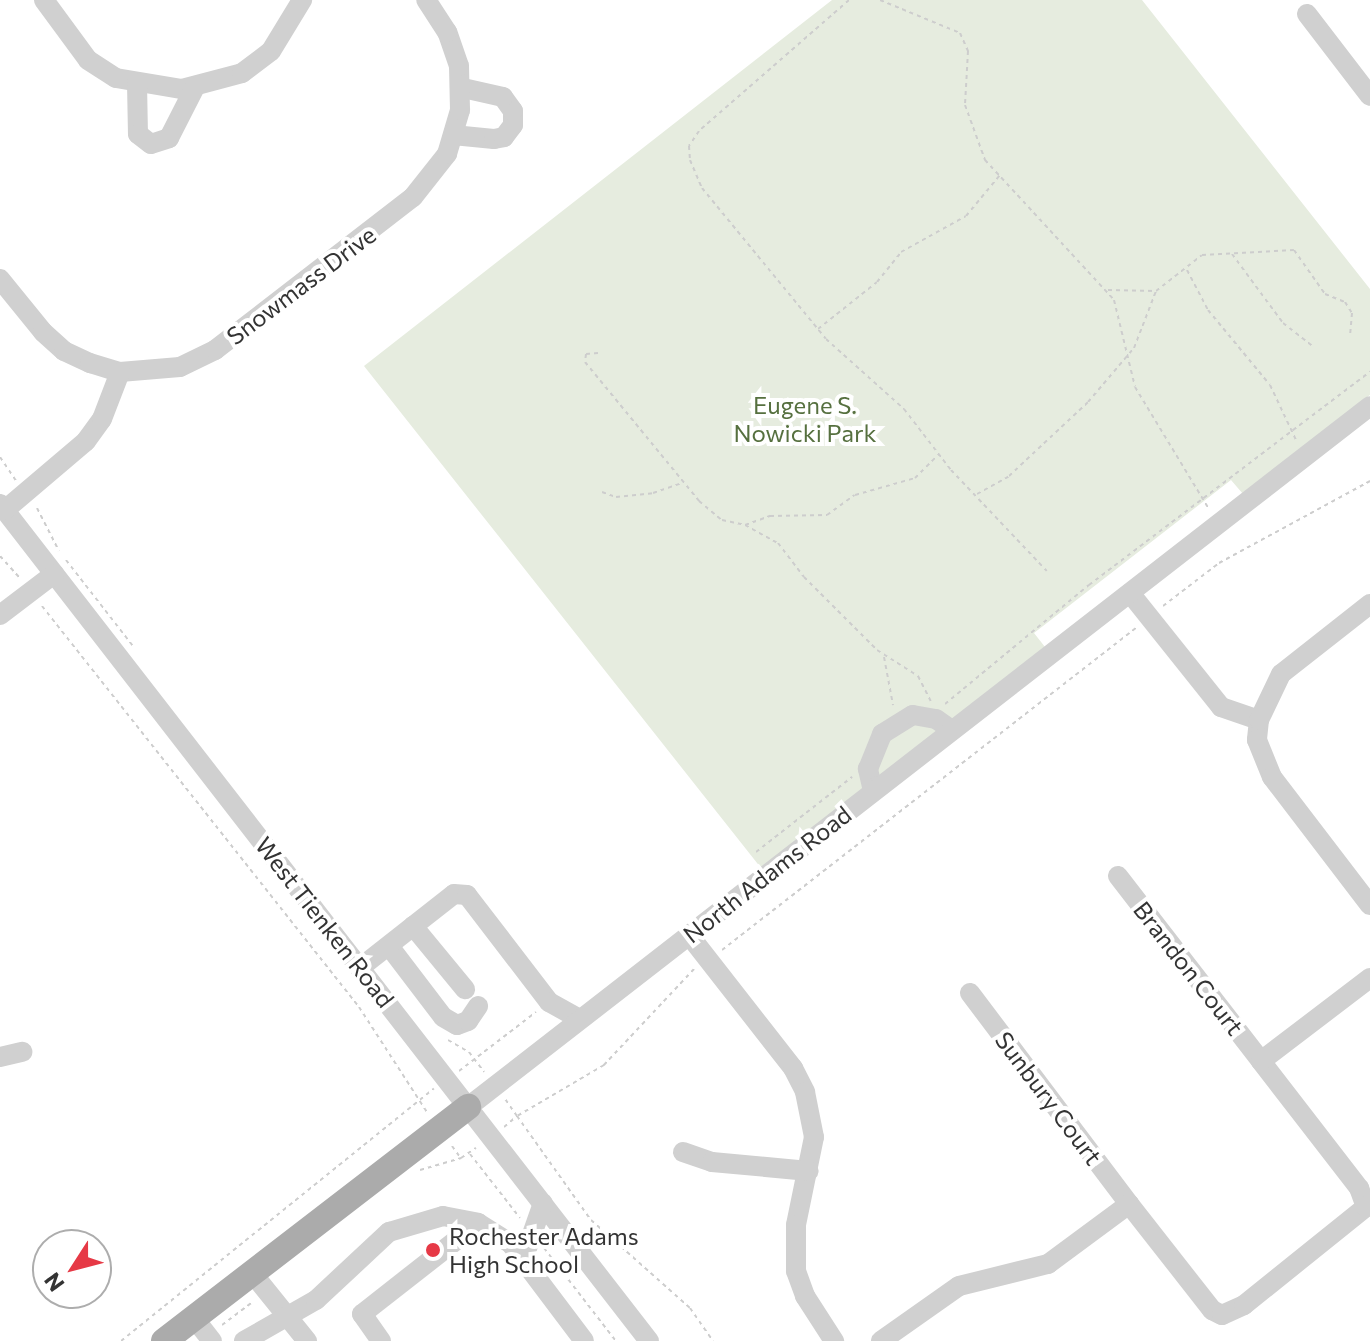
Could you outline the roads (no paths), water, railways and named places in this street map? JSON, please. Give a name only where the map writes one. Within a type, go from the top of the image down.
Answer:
[{"type":"main road","name":"North Adams Road","points":[[164,1341],[194,1318],[256,1286],[468,1107]]},
{"type":"street","points":[[44,0],[88,60],[116,78],[137,83],[195,87],[242,73],[271,51],[302,0]]},
{"type":"street","name":"Snowmass Drive","points":[[0,279],[64,351],[120,372],[180,367],[250,325],[413,197],[434,175],[453,135],[463,88],[458,55],[426,0]]},
{"type":"street","points":[[1307,14],[1370,96]]},
{"type":"street","points":[[137,83],[138,134],[151,144],[169,138],[195,87]]},
{"type":"street","points":[[453,135],[494,139],[504,137],[513,125],[513,111],[503,97],[463,88]]},
{"type":"street","points":[[2,507],[26,494],[86,441],[102,419],[120,372]]},
{"type":"street","name":"North Adams Road","points":[[468,1107],[1370,406]]},
{"type":"street","name":"West Tienken Road","points":[[2,507],[649,1341]]},
{"type":"street","points":[[0,615],[54,574]]},
{"type":"street","points":[[1130,593],[1221,707],[1259,720]]},
{"type":"street","points":[[1370,604],[1281,674],[1259,720],[1263,763],[1370,905]]},
{"type":"street","points":[[873,791],[869,764],[882,734],[903,719],[929,717],[952,730]]},
{"type":"street","name":"Brandon Court","points":[[1118,876],[1359,1188],[1366,1207],[1354,1220],[1244,1305],[1222,1315],[1212,1310],[1129,1204]]},
{"type":"street","points":[[361,967],[454,894],[467,895],[549,1002],[580,1019]]},
{"type":"street","points":[[413,926],[465,989]]},
{"type":"street","points":[[689,935],[793,1068],[805,1092],[814,1137],[796,1225],[796,1271],[812,1309],[834,1341]]},
{"type":"street","points":[[389,946],[443,1017],[457,1025],[468,1021],[478,1006]]},
{"type":"street","points":[[1261,1061],[1370,978]]},
{"type":"street","name":"Sunbury Court","points":[[970,993],[1129,1204]]},
{"type":"street","points":[[549,1002],[554,1039]]},
{"type":"street","points":[[0,1057],[22,1052]]},
{"type":"street","points":[[683,1152],[712,1162],[809,1171]]},
{"type":"street","points":[[524,1257],[543,1203]]},
{"type":"street","points":[[881,1341],[959,1286],[1048,1264],[1129,1204]]},
{"type":"street","points":[[244,1341],[316,1300],[377,1241],[402,1225],[443,1216],[478,1223],[524,1257],[584,1341]]},
{"type":"street","points":[[381,1341],[362,1314],[478,1223]]},
{"type":"street","points":[[256,1286],[307,1341]]},
{"type":"street","points":[[194,1318],[216,1334]]},
{"type":"place","name":"Rochester Adams High School","points":[[433,1250]]},
{"type":"park label","name":"Eugene S. Nowicki Park","points":[[805,419]]}]
